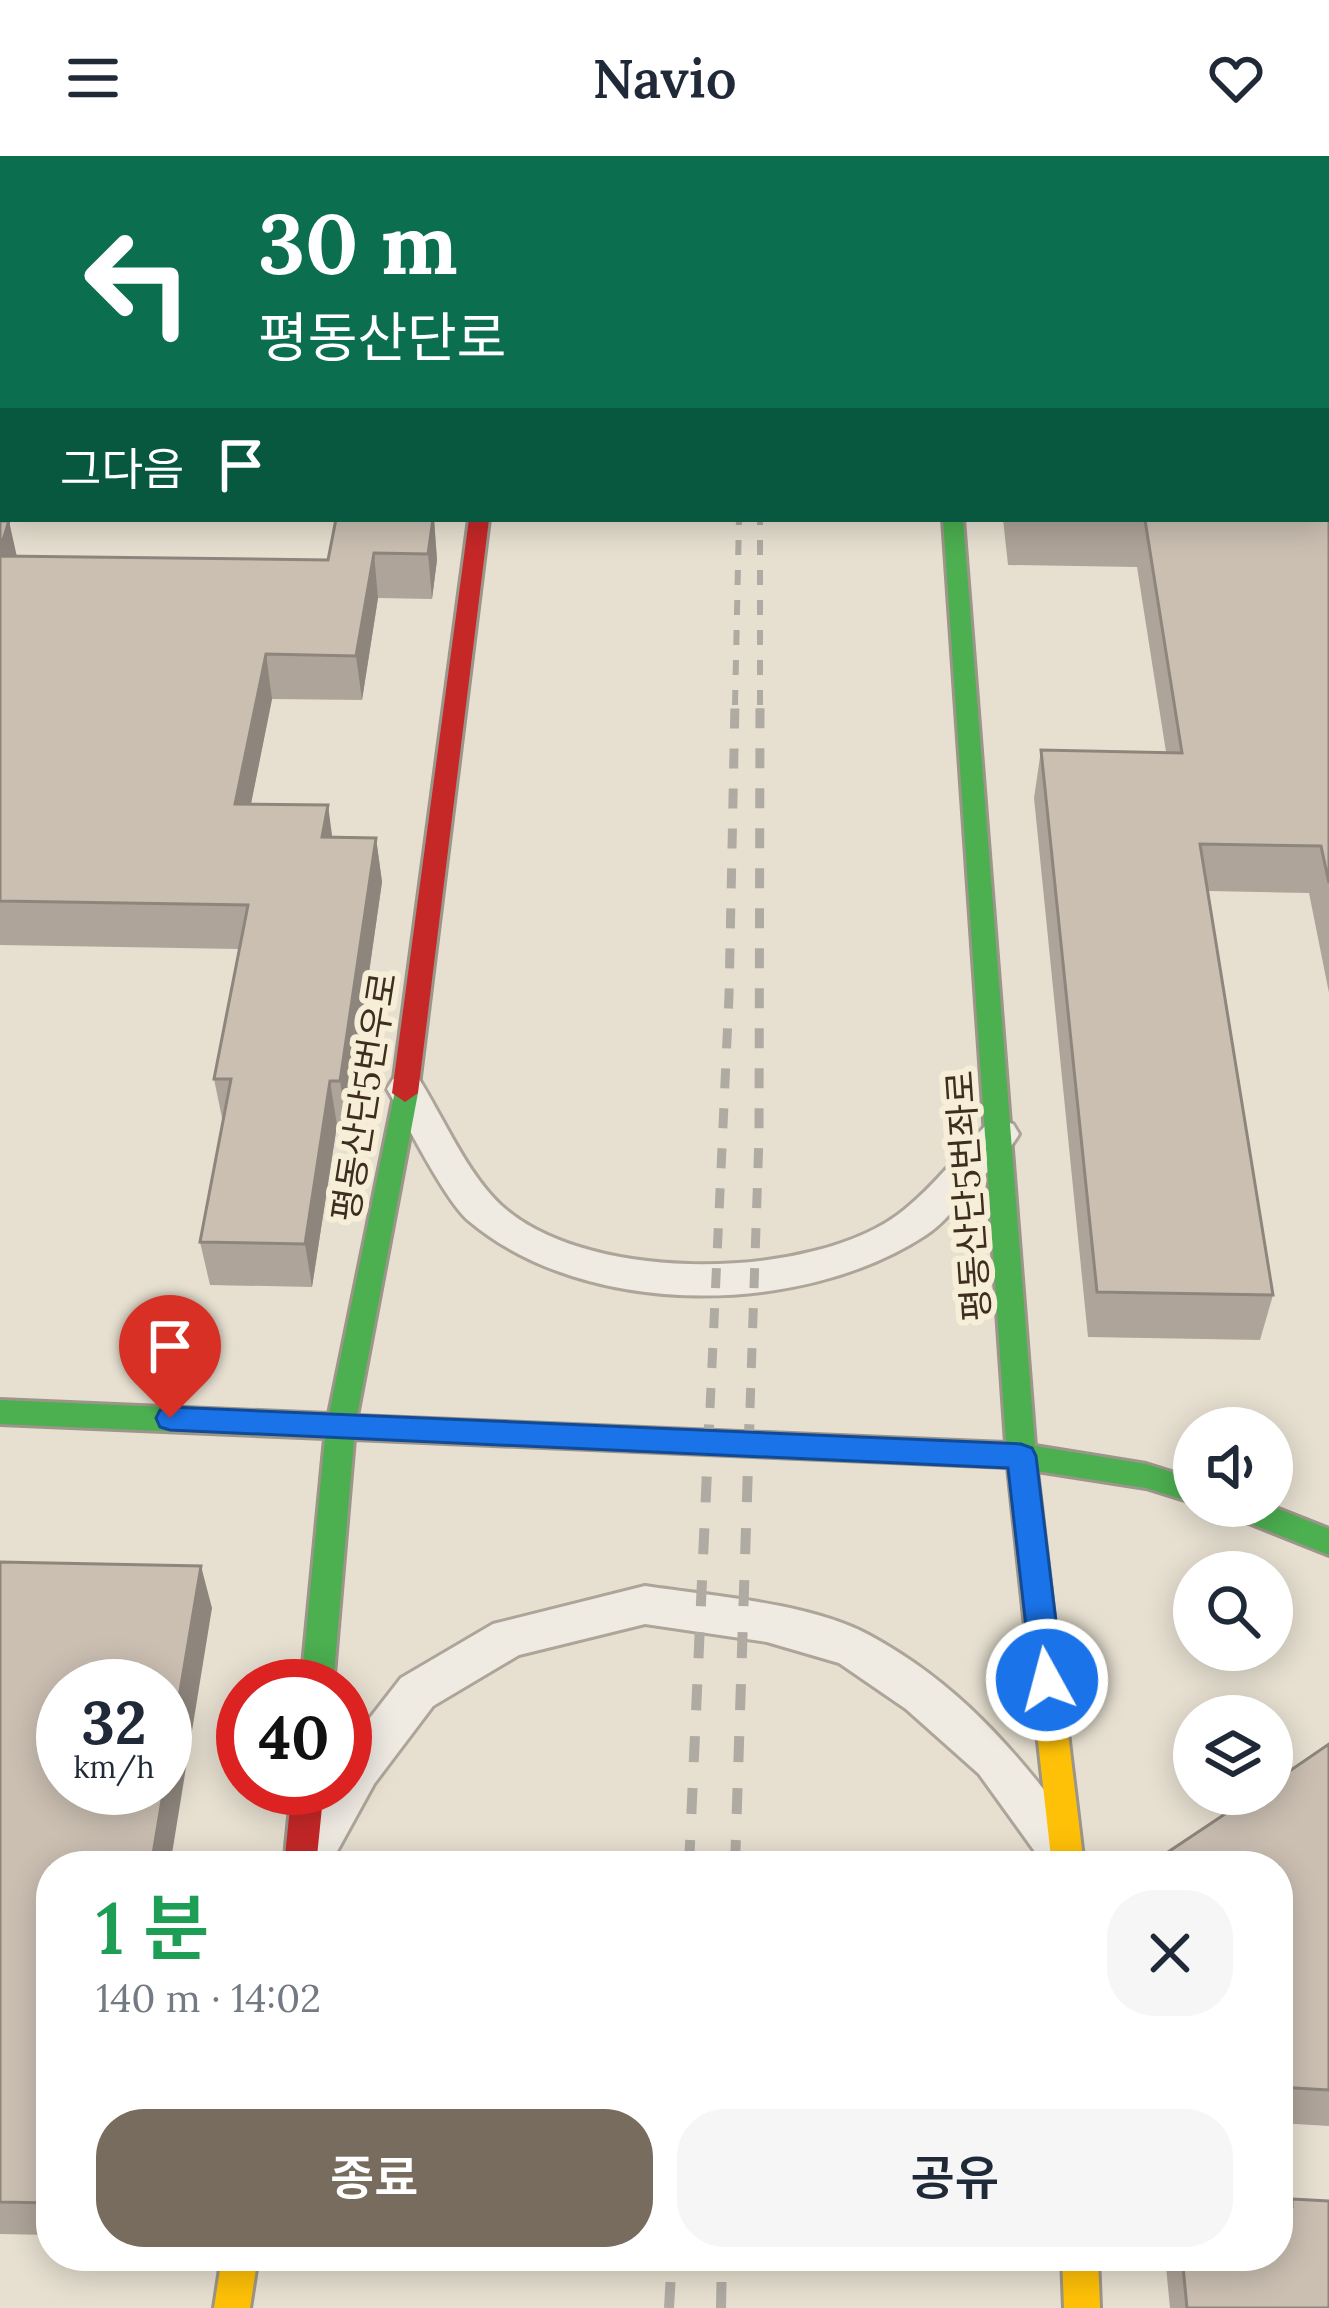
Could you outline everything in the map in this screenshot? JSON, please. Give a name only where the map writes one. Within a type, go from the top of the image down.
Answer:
[{"type":"street","name":"평동산단5번우로","points":[[319,1659],[341,1425],[406,1089],[479,522]]},
{"type":"street","name":"평동산단5번좌로","points":[[953,522],[1021,1456],[1067,1851]]},
{"type":"street","points":[[406,1089],[479,1208],[544,1252],[612,1273],[676,1279],[787,1274],[861,1253],[917,1222],[1000,1134]]},
{"type":"street","points":[[0,1412],[1021,1456],[1146,1475],[1173,1484]]},
{"type":"street","points":[[1292,1527],[1329,1542]]},
{"type":"street","points":[[311,1851],[358,1769],[417,1692],[509,1637],[645,1605],[767,1623],[852,1648],[922,1695],[995,1759],[1060,1851]]},
{"type":"street","points":[[303,1851],[306,1815]]},
{"type":"street","points":[[232,2308],[238,2271]]},
{"type":"street","points":[[1081,2271],[1082,2308]]},
{"type":"building","points":[[0,522],[9,522],[0,549]]},
{"type":"building","points":[[335,522],[433,522],[428,554],[374,553],[356,656],[266,654],[235,804],[328,805],[322,837],[376,838],[340,1081],[330,1081],[305,1244],[200,1242],[231,1079],[214,1079],[248,905],[0,901],[0,556],[328,560]]},
{"type":"building","points":[[1145,522],[1329,522],[1329,883],[1321,846],[1200,844],[1273,1295],[1097,1292],[1041,750],[1182,753]]},
{"type":"building","points":[[0,1562],[201,1566],[185,1659],[36,1659],[36,1815],[160,1815],[154,1851],[36,1851],[36,2203],[0,2202]]},
{"type":"building","points":[[1329,1744],[1329,2090],[1293,2088],[1293,1851],[1170,1851],[1224,1815],[1293,1815],[1293,1769]]},
{"type":"building","points":[[1293,2199],[1329,2201],[1329,2308],[1187,2308],[1183,2271],[1293,2271]]},
{"type":"railway","points":[[735,705],[739,522]]},
{"type":"railway","points":[[760,522],[760,702]]},
{"type":"railway","points":[[710,1408],[729,996],[735,702]]},
{"type":"railway","points":[[750,1408],[759,1137],[760,702]]},
{"type":"railway","points":[[690,1851],[710,1405]]},
{"type":"railway","points":[[735,1851],[750,1405]]},
{"type":"railway","points":[[669,2308],[671,2271]]},
{"type":"railway","points":[[721,2308],[722,2271]]},
{"type":"traffic: fast","points":[[953,522],[1021,1456],[1038,1608]]},
{"type":"traffic: fast","points":[[319,1659],[341,1425],[405,1093]]},
{"type":"traffic: fast","points":[[0,1412],[1021,1456],[1173,1484]]},
{"type":"traffic: fast","points":[[1292,1527],[1329,1542]]},
{"type":"traffic: slow","points":[[1038,1608],[1066,1851]]},
{"type":"traffic: slow","points":[[232,2308],[238,2271]]},
{"type":"traffic: slow","points":[[1081,2271],[1082,2308]]},
{"type":"traffic: jam","points":[[405,1093],[479,522]]},
{"type":"traffic: jam","points":[[302,1851],[305,1815]]},
{"type":"route","points":[[170,1418],[1021,1456],[1047,1680]]}]
